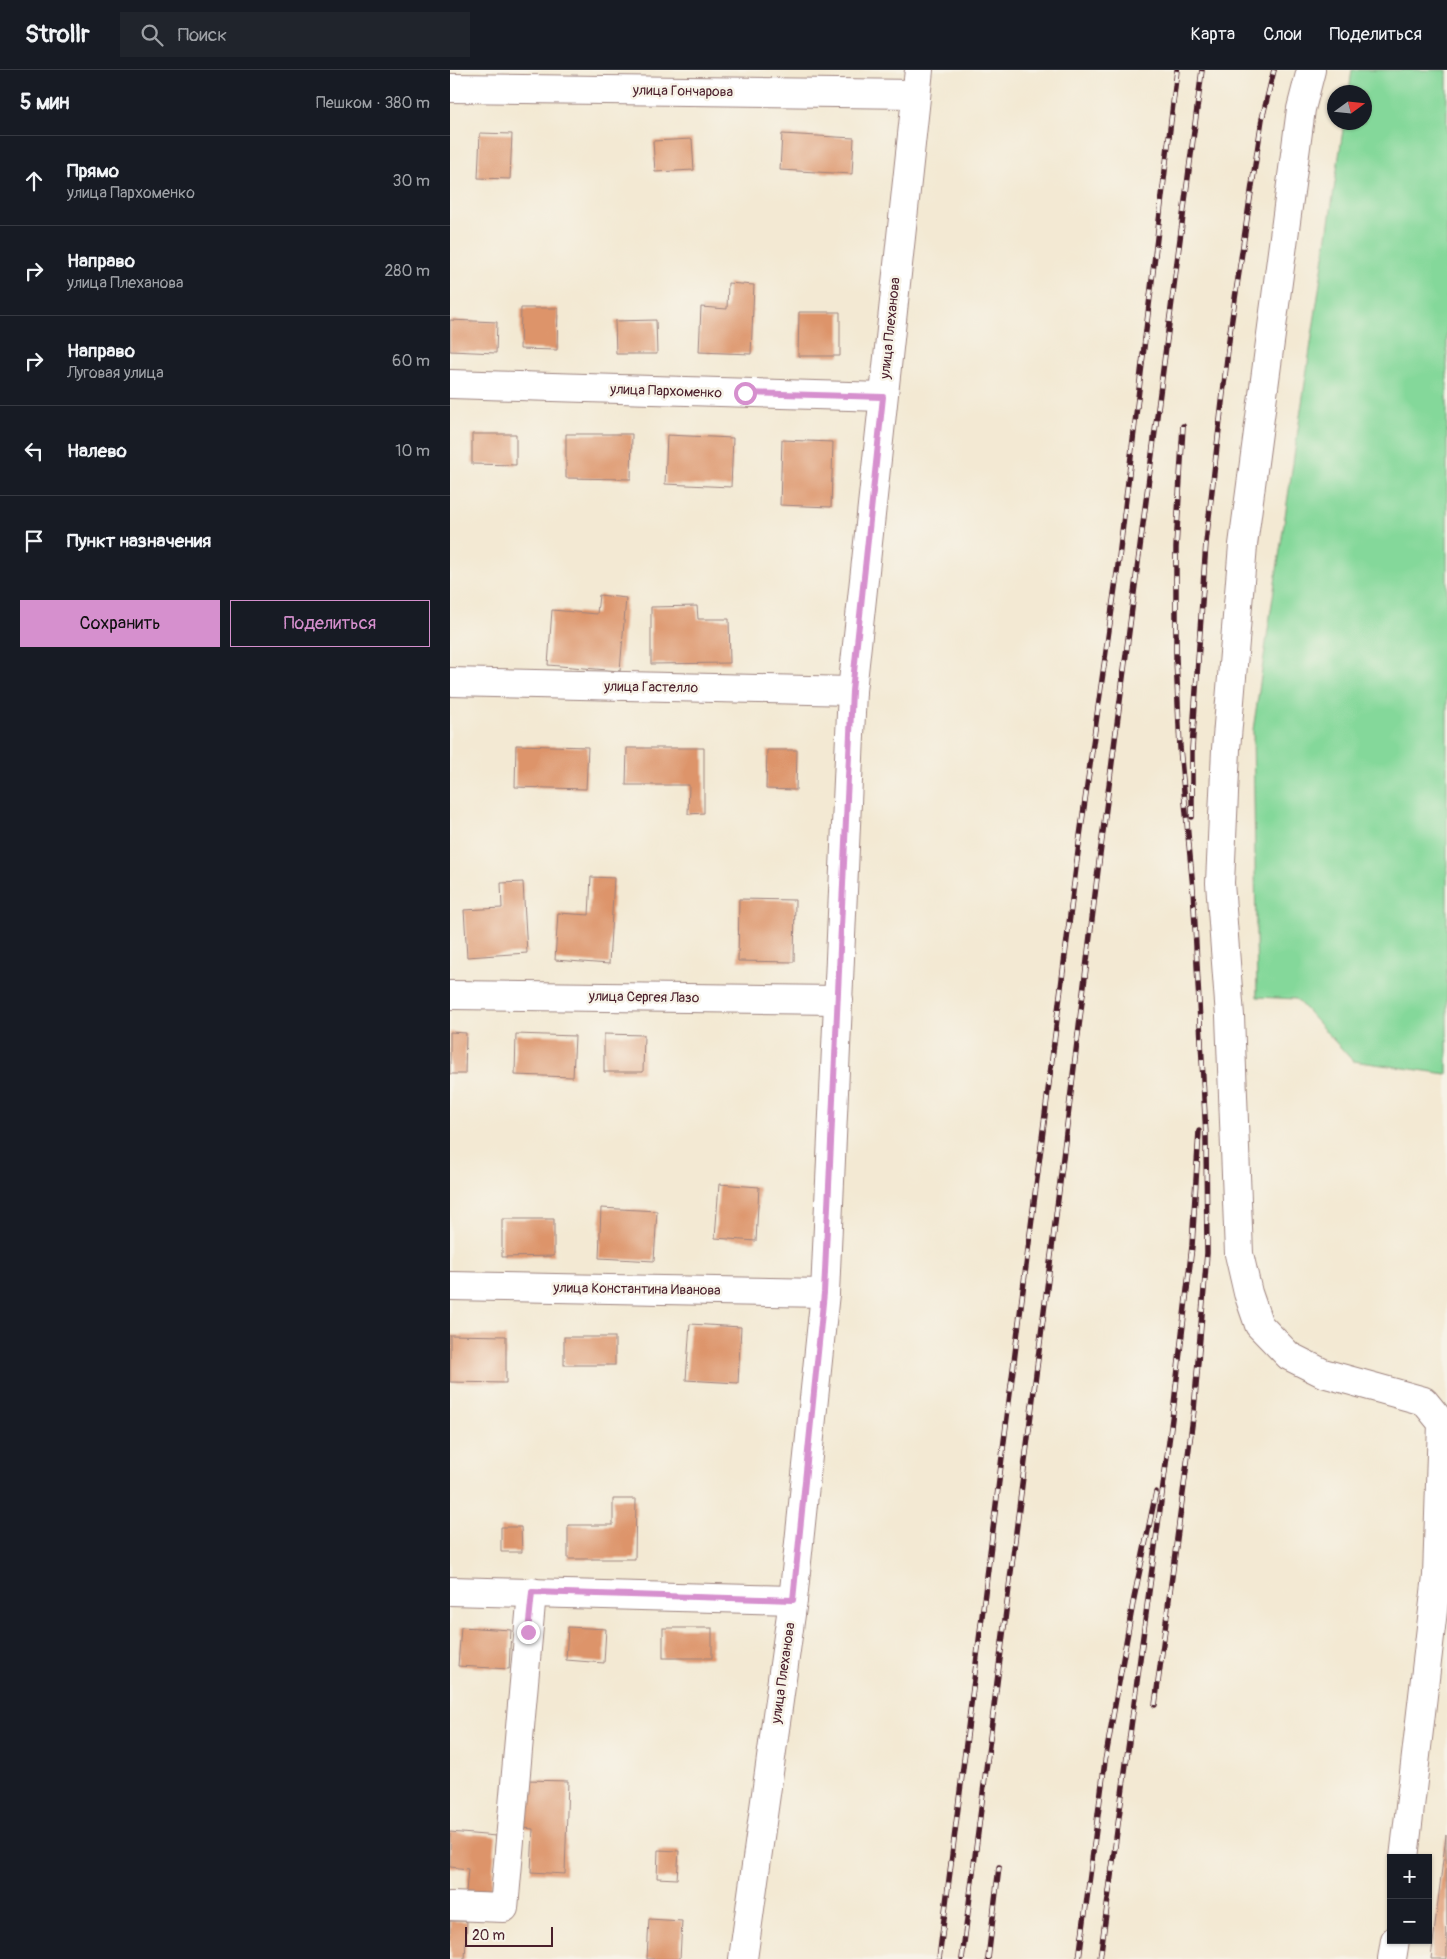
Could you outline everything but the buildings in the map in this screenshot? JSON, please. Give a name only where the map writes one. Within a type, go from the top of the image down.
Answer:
[{"type":"street","points":[[1311,70],[1301,109],[1243,545],[1226,749],[1220,883],[1230,1016],[1239,1254],[1248,1293],[1259,1325],[1290,1356],[1323,1373],[1424,1401],[1444,1422],[1437,1576],[1404,1854]]},
{"type":"street","name":"улица Гончарова","points":[[450,88],[917,82]]},
{"type":"street","name":"улица Плеханова","points":[[743,1959],[793,1600],[824,1293],[852,691],[917,82]]},
{"type":"street","name":"улица Пархоменко","points":[[450,384],[883,397]]},
{"type":"street","name":"улица Гастелло","points":[[450,682],[852,691]]},
{"type":"street","name":"улица Сергея Лазо","points":[[450,995],[839,1000]]},
{"type":"street","name":"улица Константина Иванова","points":[[450,1286],[824,1293]]},
{"type":"street","points":[[450,1591],[793,1600]]},
{"type":"street","points":[[450,1906],[504,1908],[532,1592]]},
{"type":"street","points":[[1392,1959],[1394,1944]]},
{"type":"green space","points":[[1352,70],[1447,70],[1447,1074],[1353,1061],[1296,999],[1257,997],[1253,730],[1343,130],[1372,130],[1372,85],[1350,85]]},
{"type":"railway","points":[[939,1959],[1080,836],[1118,566],[1177,70]]},
{"type":"railway","points":[[962,1959],[1098,870],[1202,70]]},
{"type":"railway","points":[[1192,817],[1192,749],[1206,543],[1230,332],[1262,119],[1274,70]]},
{"type":"railway","points":[[1155,1705],[1194,1410],[1207,1253],[1206,1136],[1193,888],[1180,748],[1176,658],[1176,548],[1183,426]]},
{"type":"railway","points":[[1100,1959],[1174,1404],[1192,1246],[1199,1131]]},
{"type":"railway","points":[[1079,1959],[1105,1761],[1133,1603],[1156,1492]]},
{"type":"railway","points":[[988,1959],[999,1867]]},
{"type":"route","points":[[528,1632],[532,1592],[793,1600],[824,1293],[852,691],[883,397],[745,393]]}]
